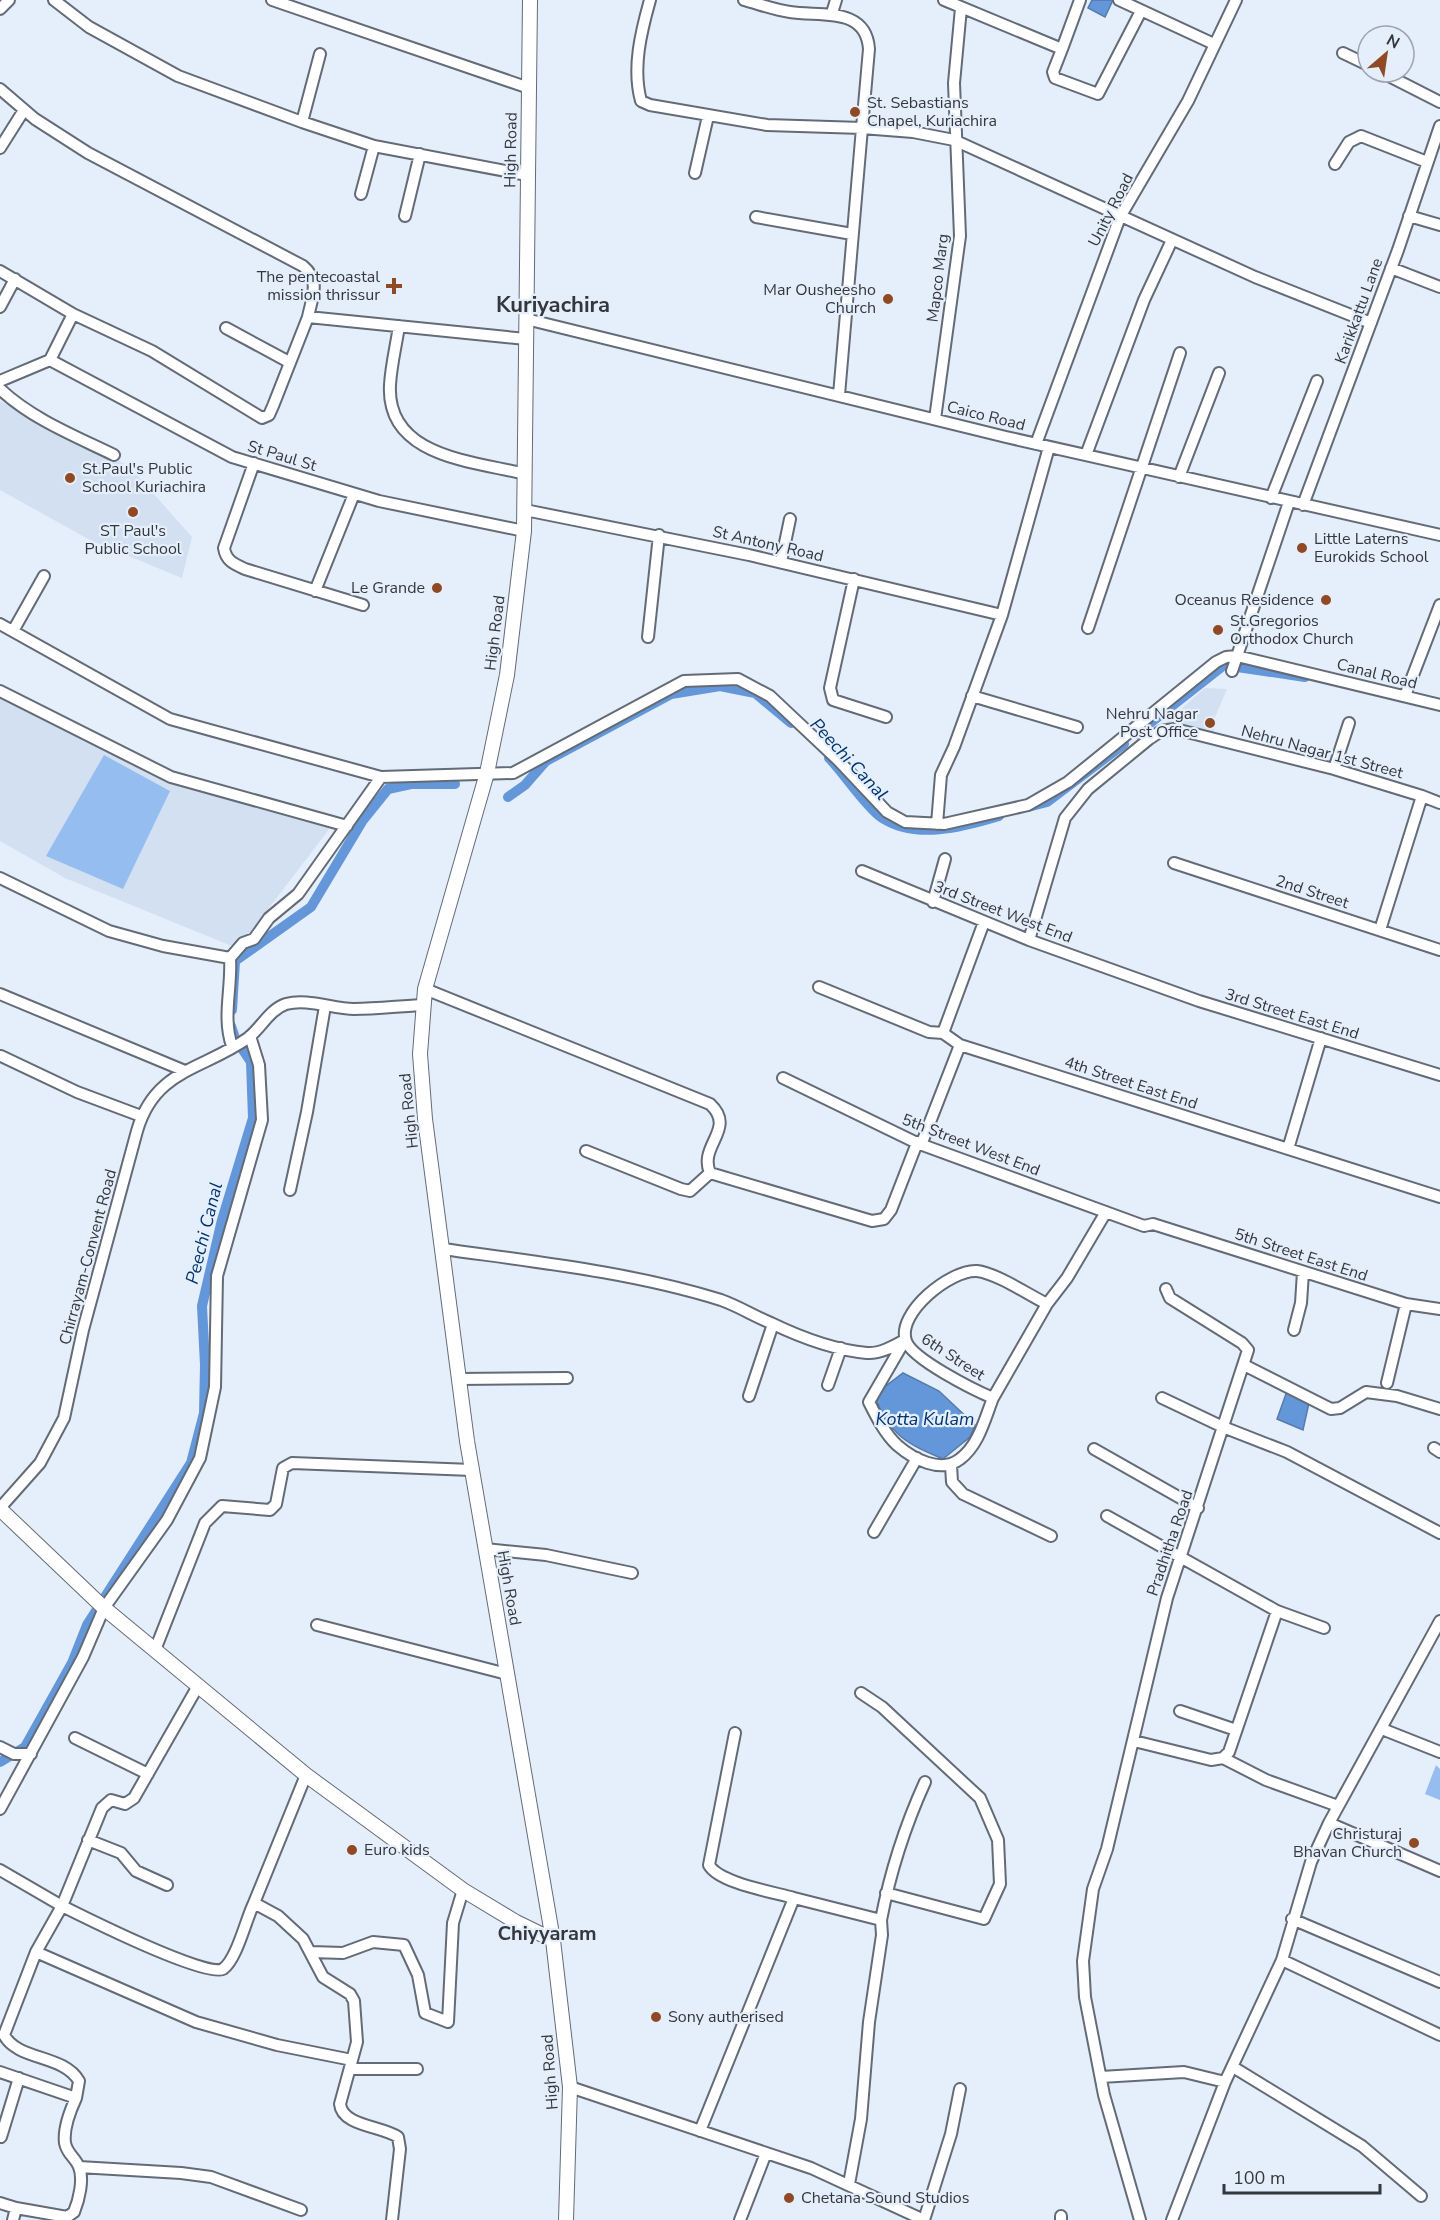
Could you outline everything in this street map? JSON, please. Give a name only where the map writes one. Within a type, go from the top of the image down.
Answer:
[{"type":"main road","name":"High Road","points":[[530,0],[524,531],[507,675],[488,773],[425,989],[420,1054],[424,1108],[472,1470],[553,1940],[570,2087],[566,2220]]},
{"type":"main road","points":[[0,1508],[100,1604],[306,1775],[463,1890],[516,1922],[553,1940]]},
{"type":"street","points":[[0,9],[9,0]]},
{"type":"street","points":[[54,0],[88,27],[178,76],[302,122],[374,146],[474,167],[528,175]]},
{"type":"street","points":[[272,0],[529,88]]},
{"type":"street","points":[[650,0],[639,39],[638,90],[641,101],[650,105],[767,125],[913,132],[954,140],[1172,240],[1325,306],[1371,323]]},
{"type":"street","points":[[744,0],[788,12],[817,15],[832,13],[855,22],[868,37],[839,395]]},
{"type":"street","points":[[832,13],[836,0]]},
{"type":"street","points":[[944,0],[1062,49]]},
{"type":"street","points":[[1080,0],[1053,72],[1055,78],[1098,94],[1141,11]]},
{"type":"street","points":[[1119,0],[1214,44]]},
{"type":"street","name":"Unity Road","points":[[1036,444],[1120,217],[1188,101],[1234,1]]},
{"type":"street","name":"Mapco Marg","points":[[935,419],[960,236],[954,140],[955,51],[961,8]]},
{"type":"street","points":[[1343,53],[1356,59]]},
{"type":"street","points":[[302,122],[320,54]]},
{"type":"street","points":[[1405,84],[1440,102]]},
{"type":"street","points":[[0,88],[24,110],[88,153],[303,266],[311,273],[315,283],[308,317],[269,415],[262,418],[127,337],[73,314],[0,271]]},
{"type":"street","points":[[0,148],[24,110]]},
{"type":"street","points":[[695,173],[708,116]]},
{"type":"street","name":"Karikkattu Lane","points":[[1303,505],[1391,268],[1440,126]]},
{"type":"street","points":[[1335,164],[1349,141],[1361,136],[1426,162]]},
{"type":"street","points":[[361,194],[374,146]]},
{"type":"street","points":[[405,216],[420,154]]},
{"type":"street","points":[[1409,216],[1440,225]]},
{"type":"street","points":[[756,217],[852,234]]},
{"type":"street","points":[[1086,455],[1144,300],[1172,240]]},
{"type":"street","points":[[1391,268],[1440,287]]},
{"type":"street","points":[[0,307],[15,279]]},
{"type":"street","points":[[0,381],[50,360],[73,314]]},
{"type":"street","points":[[308,317],[526,339]]},
{"type":"street","name":"Caico Road","points":[[526,319],[1036,444],[1440,535]]},
{"type":"street","points":[[399,326],[390,386],[395,421],[400,427],[428,450],[525,474]]},
{"type":"street","points":[[226,328],[289,362]]},
{"type":"street","points":[[1088,628],[1180,353]]},
{"type":"street","name":"St Paul St","points":[[50,360],[232,457],[379,501],[524,531]]},
{"type":"street","points":[[1179,477],[1219,373]]},
{"type":"street","points":[[1272,498],[1317,381]]},
{"type":"street","points":[[0,389],[12,400],[58,428],[114,455]]},
{"type":"street","points":[[937,824],[941,775],[1002,615],[1049,447]]},
{"type":"street","points":[[254,463],[224,549],[225,556],[232,563],[245,569],[363,605]]},
{"type":"street","points":[[315,591],[354,494]]},
{"type":"street","points":[[0,624],[170,719],[381,777],[513,773],[684,681],[738,680],[770,696],[839,761],[887,812],[905,822],[937,824],[1028,805],[1068,782],[1216,662],[1226,657],[1235,663],[1289,502]]},
{"type":"street","name":"St Antony Road","points":[[525,510],[659,535],[1002,615]]},
{"type":"street","points":[[781,562],[790,519]]},
{"type":"street","points":[[648,637],[659,535]]},
{"type":"street","points":[[13,631],[44,576]]},
{"type":"street","points":[[854,579],[830,688],[833,700],[840,704],[886,717]]},
{"type":"street","points":[[1405,696],[1440,605]]},
{"type":"street","name":"Canal Road","points":[[1235,663],[1440,705]]},
{"type":"street","points":[[0,691],[171,777],[347,826]]},
{"type":"street","points":[[972,696],[1077,727]]},
{"type":"street","points":[[1334,769],[1349,723]]},
{"type":"street","name":"Nehru Nagar 1st Street","points":[[1029,940],[1065,818],[1088,789],[1161,731],[1175,729],[1334,769],[1440,803]]},
{"type":"street","points":[[0,1809],[83,1657],[100,1604],[167,1520],[201,1458],[214,1387],[217,1276],[262,1120],[259,1065],[226,1017],[230,993],[230,958],[243,943],[254,939],[269,918],[298,894],[381,777]]},
{"type":"street","points":[[1380,930],[1422,796]]},
{"type":"street","points":[[933,902],[945,859]]},
{"type":"street","name":"2nd Street","points":[[1174,863],[1440,950]]},
{"type":"street","name":"3rd Street West End","points":[[862,870],[933,902],[1029,940],[1136,976]]},
{"type":"street","points":[[0,878],[109,931],[163,946],[230,958]]},
{"type":"street","points":[[944,1033],[984,922]]},
{"type":"street","name":"3rd Street East End","points":[[1136,976],[1199,1001],[1440,1075]]},
{"type":"street","name":"4th Street East End","points":[[819,987],[928,1032],[944,1033],[960,1045],[1440,1197]]},
{"type":"street","points":[[425,989],[710,1104],[718,1112],[722,1123],[707,1157],[710,1173]]},
{"type":"street","points":[[0,994],[185,1071]]},
{"type":"street","name":"Chirrayam-Convent Road","points":[[0,1508],[40,1463],[64,1418],[83,1330],[141,1116],[155,1094],[168,1080],[241,1041],[284,1004],[296,1003],[353,1009],[423,1005]]},
{"type":"street","points":[[290,1190],[308,1112],[325,1006]]},
{"type":"street","points":[[1288,1149],[1321,1038]]},
{"type":"street","points":[[710,1173],[872,1221],[884,1219],[891,1210],[917,1143],[923,1140],[960,1045]]},
{"type":"street","points":[[1,1056],[77,1092],[141,1116]]},
{"type":"street","name":"5th Street West End","points":[[783,1078],[917,1143],[1144,1226],[1153,1224]]},
{"type":"street","points":[[586,1151],[690,1191],[710,1173]]},
{"type":"street","name":"6th Street","points":[[1047,1304],[990,1276],[976,1271],[963,1273],[919,1302],[906,1323],[905,1340],[911,1350],[967,1387],[993,1398],[1047,1304],[1067,1278],[1106,1212]]},
{"type":"street","name":"5th Street East End","points":[[1153,1224],[1406,1304],[1440,1309]]},
{"type":"street","points":[[443,1250],[564,1265],[672,1286],[725,1301],[773,1324],[841,1348],[869,1353],[887,1349],[905,1340]]},
{"type":"street","points":[[1294,1330],[1301,1303],[1303,1272]]},
{"type":"street","points":[[1166,1289],[1170,1298],[1180,1305],[1242,1342],[1248,1350],[1244,1365],[1331,1409],[1340,1408],[1366,1392],[1397,1396],[1440,1410]]},
{"type":"street","points":[[1387,1383],[1406,1304]]},
{"type":"street","points":[[749,1396],[773,1324]]},
{"type":"street","points":[[905,1340],[869,1402],[896,1444],[917,1458],[938,1466],[951,1465],[962,1458],[980,1434],[993,1398]]},
{"type":"street","points":[[828,1385],[841,1348]]},
{"type":"street","name":"Pradhitha Road","points":[[1140,2220],[1101,2077],[1085,1997],[1083,1961],[1093,1889],[1107,1849],[1134,1741],[1148,1668],[1167,1598],[1244,1365]]},
{"type":"street","points":[[459,1379],[567,1378]]},
{"type":"street","points":[[1161,1398],[1223,1427],[1287,1452],[1440,1533]]},
{"type":"street","points":[[1094,1449],[1198,1508]]},
{"type":"street","points":[[874,1532],[917,1458]]},
{"type":"street","points":[[155,1650],[205,1523],[222,1506],[270,1510],[276,1504],[283,1468],[292,1462],[472,1470]]},
{"type":"street","points":[[951,1465],[952,1482],[963,1494],[1051,1536]]},
{"type":"street","points":[[1107,1516],[1277,1611],[1324,1628]]},
{"type":"street","points":[[486,1549],[546,1555],[632,1573]]},
{"type":"street","points":[[1134,1741],[1211,1760],[1223,1758],[1229,1752],[1277,1611]]},
{"type":"street","points":[[1172,2220],[1225,2082],[1282,1960],[1292,1919],[1311,1862],[1338,1806],[1440,1621]]},
{"type":"street","points":[[317,1625],[507,1674]]},
{"type":"street","points":[[0,2203],[16,2208],[71,2216],[76,2208],[81,2186],[79,2167],[68,2154],[65,2142],[66,2126],[76,2098],[79,2081],[75,2074],[67,2068],[8,2042],[3,2031],[36,1952],[62,1906],[106,1802],[111,1800],[130,1803],[198,1686]]},
{"type":"street","points":[[861,1693],[882,1707],[980,1798],[998,1840],[1000,1884],[984,1919],[886,1893]]},
{"type":"street","points":[[1180,1711],[1236,1730]]},
{"type":"street","points":[[1382,1729],[1440,1752]]},
{"type":"street","points":[[735,1733],[709,1865],[714,1873],[727,1879],[794,1898],[881,1920]]},
{"type":"street","points":[[75,1738],[148,1774]]},
{"type":"street","points":[[0,1747],[14,1755],[31,1754]]},
{"type":"street","points":[[1223,1758],[1266,1780],[1338,1806]]},
{"type":"street","points":[[0,1870],[62,1906],[176,1959],[217,1972],[224,1969],[232,1959],[306,1775]]},
{"type":"street","points":[[849,2184],[861,2120],[869,2022],[886,1893],[912,1809],[925,1782]]},
{"type":"street","points":[[1329,1823],[1440,1871]]},
{"type":"street","points":[[88,1840],[121,1853],[136,1871],[167,1886]]},
{"type":"street","points":[[310,1952],[343,1953],[373,1942],[404,1945],[418,1975],[425,2013],[448,2022],[453,1923],[463,1890]]},
{"type":"street","points":[[700,2131],[794,1898]]},
{"type":"street","points":[[254,1903],[278,1916],[303,1939],[323,1977],[350,1994],[354,2001],[357,2042],[340,2104],[341,2112],[346,2118],[388,2130],[398,2138],[400,2149],[392,2220]]},
{"type":"street","points":[[1292,1919],[1440,1982]]},
{"type":"street","points":[[36,1952],[196,2022],[351,2065],[417,2069]]},
{"type":"street","points":[[1282,1960],[1440,2035]]},
{"type":"street","points":[[1233,2067],[1362,2146],[1421,2196]]},
{"type":"street","points":[[0,2072],[76,2098]]},
{"type":"street","points":[[1101,2077],[1184,2072],[1225,2082]]},
{"type":"street","points":[[1,2137],[19,2078]]},
{"type":"street","points":[[570,2087],[766,2152],[849,2184],[905,2216],[924,2220],[948,2145],[960,2089]]},
{"type":"street","points":[[740,2220],[766,2152]]},
{"type":"street","points":[[79,2167],[211,2177],[301,2210]]},
{"type":"street","points":[[13,2220],[16,2208]]},
{"type":"shaded area","name":"St.Paul's Public School Kuriachira","points":[[0,401],[129,466],[192,537],[182,578],[90,540],[0,490]]},
{"type":"shaded area","points":[[1205,688],[1227,689],[1210,729],[1214,729],[1214,739],[1165,723]]},
{"type":"shaded area","points":[[0,695],[132,758],[130,765],[330,828],[236,951],[232,946],[65,878],[0,841]]},
{"type":"shaded area","points":[[104,755],[170,791],[123,889],[46,856]]},
{"type":"shaded area","points":[[1436,1765],[1440,1769],[1440,1800],[1425,1794]]},
{"type":"water","points":[[1092,0],[1113,0],[1105,17],[1088,8]]},
{"type":"water","name":"Kotta Kulam","points":[[903,1373],[939,1391],[975,1425],[970,1437],[943,1459],[918,1448],[900,1436],[880,1409],[874,1395]]},
{"type":"water","points":[[1287,1391],[1309,1403],[1303,1430],[1277,1419]]},
{"type":"waterway","name":"Peechi Canal","points":[[1136,734],[1224,665],[1305,677]]},
{"type":"waterway","name":"Peechi Canal","points":[[508,797],[525,785],[546,761],[671,694],[720,686],[755,693],[791,723]]},
{"type":"waterway","name":"Peechi Canal","points":[[1028,807],[1047,802],[1124,744]]},
{"type":"waterway","name":"Peechi Canal","points":[[829,758],[875,812],[894,824],[924,830],[939,829],[999,816]]},
{"type":"waterway","name":"Peechi Canal","points":[[232,1010],[235,961],[311,907],[363,820],[388,789],[411,784],[455,784]]},
{"type":"waterway","name":"Peechi Canal","points":[[0,1762],[25,1747],[72,1663],[87,1625],[191,1463],[204,1413],[205,1365],[202,1306],[222,1220],[253,1118],[251,1062],[235,1038],[231,1026]]},
{"type":"place","name":"St. Sebastians Chapel, Kuriachira","points":[[855,112]]},
{"type":"place","name":"The pentecoastal mission thrissur","points":[[394,286]]},
{"type":"place","name":"Mar Ousheesho Church","points":[[888,299]]},
{"type":"place","name":"St.Paul's Public School Kuriachira","points":[[70,478]]},
{"type":"place","name":"ST Paul's Public School","points":[[133,512]]},
{"type":"place","name":"Little Laterns Eurokids School","points":[[1302,548]]},
{"type":"place","name":"Le Grande","points":[[437,588]]},
{"type":"place","name":"Oceanus Residence","points":[[1326,600]]},
{"type":"place","name":"St.Gregorios Orthodox Church","points":[[1218,630]]},
{"type":"place","name":"Nehru Nagar Post Office","points":[[1210,723]]},
{"type":"place","name":"Christuraj Bhavan Church","points":[[1414,1843]]},
{"type":"place","name":"Euro kids","points":[[352,1850]]},
{"type":"place","name":"Sony autherised","points":[[656,2017]]},
{"type":"place","name":"Chetana Sound Studios","points":[[789,2198]]},
{"type":"district","name":"Kuriyachira","points":[[553,305]]},
{"type":"district","name":"Chiyyaram","points":[[547,1933]]}]
